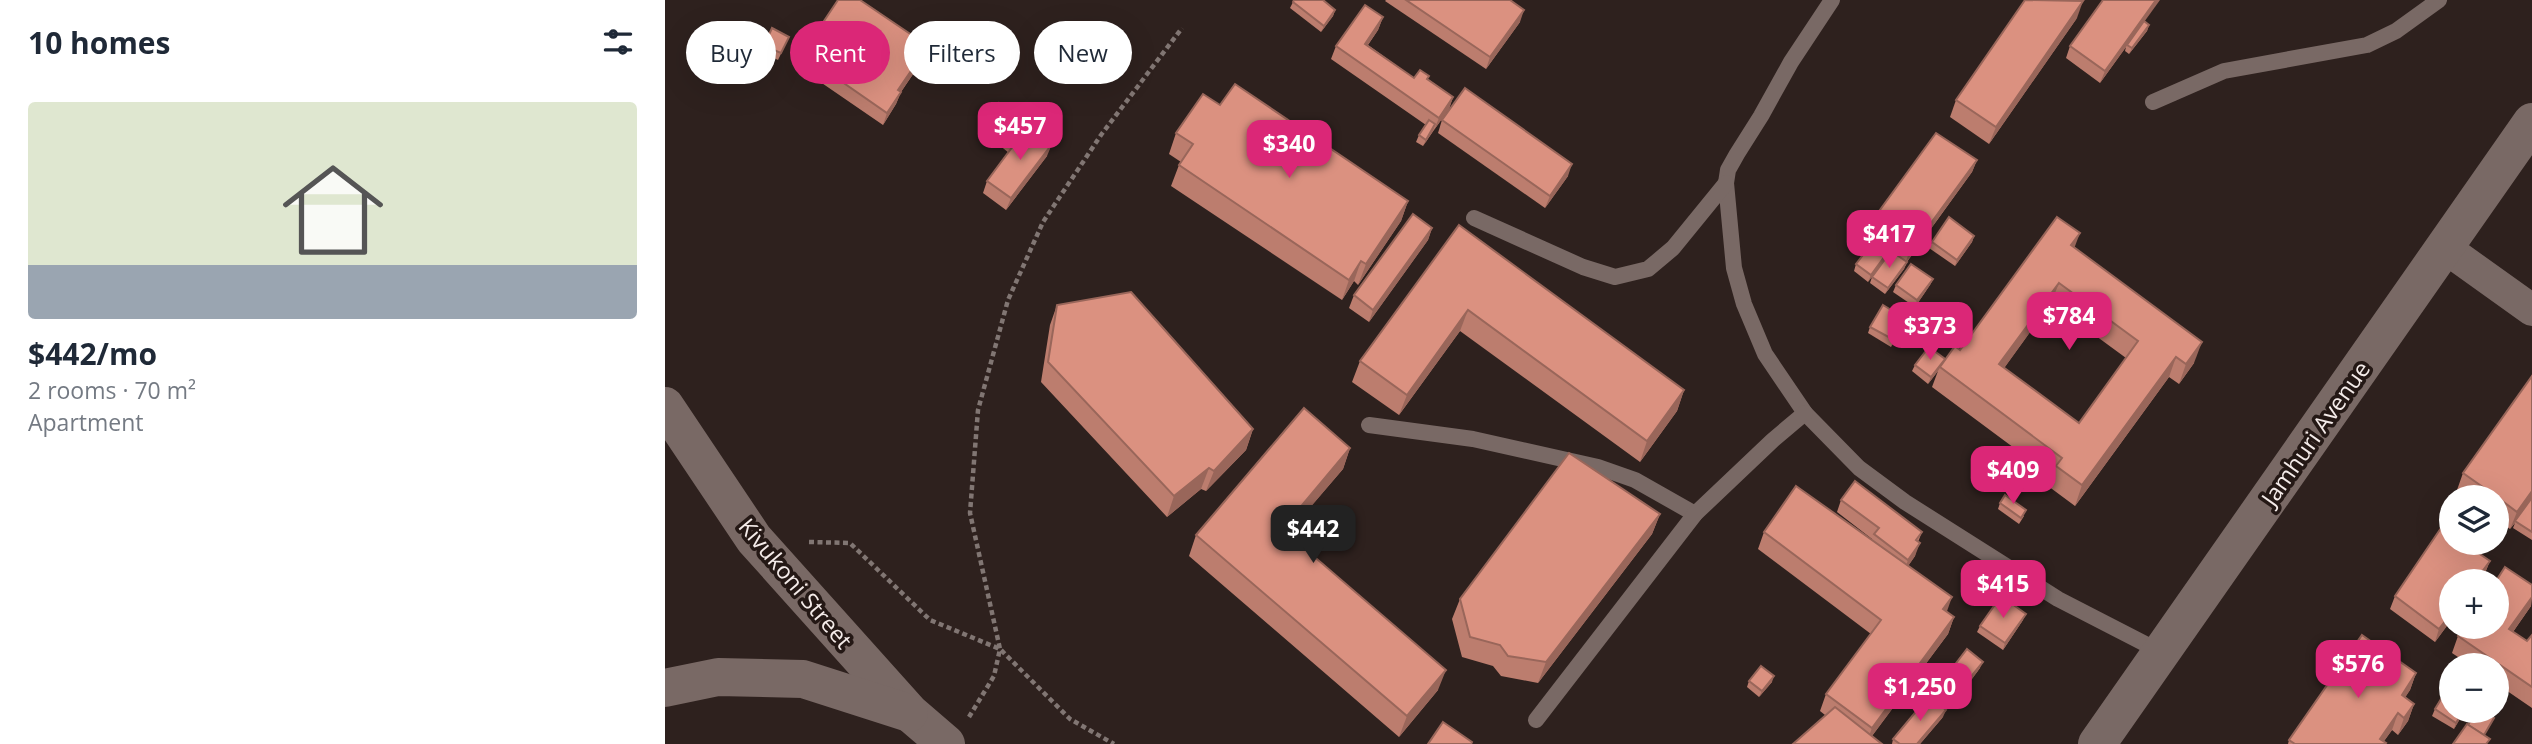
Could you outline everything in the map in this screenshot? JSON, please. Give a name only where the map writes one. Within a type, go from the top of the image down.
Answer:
[{"type":"street","name":"Jamhuri Avenue","points":[[2097,744],[2532,122]]},
{"type":"street","points":[[2444,247],[2532,310]]},
{"type":"street","name":"Kivukoni Street","points":[[665,406],[754,539],[910,713],[956,733]]},
{"type":"street","points":[[665,688],[718,677],[803,679],[910,713]]},
{"type":"lane","points":[[1832,0],[1791,62],[1728,170],[1726,183],[1734,268],[1744,304],[1765,354],[1805,413],[1859,468],[1905,502],[2058,599],[2161,652]]},
{"type":"lane","points":[[2153,103],[2224,71],[2367,45],[2396,32],[2439,0]]},
{"type":"lane","points":[[1474,218],[1583,267],[1615,276],[1648,269],[1673,248],[1726,183]]},
{"type":"lane","points":[[1536,720],[1695,514],[1805,413]]},
{"type":"lane","points":[[1369,425],[1473,439],[1598,467],[1635,480],[1695,514]]},
{"type":"path","points":[[956,733],[994,676],[1000,649],[970,513],[978,410],[1008,300],[1043,222],[1101,135],[1182,28]]},
{"type":"path","points":[[754,539],[851,544],[930,620],[1000,649],[1070,719],[1114,744]]},
{"type":"building","points":[[838,0],[860,0],[904,30],[904,81],[898,90],[901,92],[887,113],[845,84],[890,84],[890,21],[824,21]]},
{"type":"building","points":[[1323,0],[1335,10],[1324,26],[1293,2]]},
{"type":"building","points":[[1406,0],[1510,0],[1524,10],[1490,57]]},
{"type":"building","points":[[2025,0],[2083,1],[1996,127],[1956,100]]},
{"type":"building","points":[[2103,0],[2156,0],[2105,71],[2070,46]]},
{"type":"building","points":[[1365,5],[1383,17],[1365,44],[1414,78],[1420,70],[1429,76],[1427,79],[1453,97],[1439,118],[1336,46]]},
{"type":"building","points":[[2144,21],[2149,25],[2132,48],[2127,45]]},
{"type":"building","points":[[776,30],[789,37],[781,53],[776,51]]},
{"type":"building","points":[[1235,84],[1408,201],[1366,264],[1361,261],[1349,280],[1179,165],[1193,144],[1176,133],[1203,94],[1220,105]]},
{"type":"building","points":[[1465,88],[1572,164],[1550,196],[1442,120]]},
{"type":"building","points":[[999,103],[1027,127],[1012,146],[995,134],[1001,126],[995,122],[993,126],[986,120]]},
{"type":"building","points":[[1429,120],[1435,124],[1426,140],[1419,135]]},
{"type":"building","points":[[1028,126],[1052,144],[1011,198],[987,181]]},
{"type":"building","points":[[1936,133],[1977,160],[1909,253],[1869,225]]},
{"type":"building","points":[[1413,214],[1432,228],[1373,310],[1354,295]]},
{"type":"building","points":[[1949,217],[1974,236],[1957,260],[1932,242]]},
{"type":"building","points":[[2057,217],[2080,233],[2071,245],[2202,342],[2186,364],[2176,357],[2082,485],[2056,466],[2062,458],[1940,367],[1955,346],[1960,350]],"holes":[[[2059,283],[2138,341],[2079,423],[1999,364]]]},
{"type":"building","points":[[1459,225],[1684,390],[1647,441],[1468,310],[1407,395],[1360,361]]},
{"type":"building","points":[[1876,238],[1890,249],[1871,275],[1856,264]]},
{"type":"building","points":[[1891,251],[1907,262],[1888,288],[1872,277]]},
{"type":"building","points":[[1911,264],[1933,279],[1917,300],[1896,285]]},
{"type":"building","points":[[1131,292],[1253,429],[1214,471],[1209,468],[1174,496],[1048,362],[1057,305]]},
{"type":"building","points":[[1883,305],[1906,319],[1894,340],[1870,327]]},
{"type":"building","points":[[1929,347],[1945,359],[1931,377],[1915,365]]},
{"type":"building","points":[[2532,376],[2532,491],[2517,512],[2509,506],[2509,485],[2480,485],[2463,473]]},
{"type":"building","points":[[1304,408],[1350,448],[1282,529],[1446,670],[1407,716],[1196,535]]},
{"type":"building","points":[[1569,453],[1660,514],[1546,662],[1508,656],[1500,645],[1470,637],[1460,599]]},
{"type":"building","points":[[1855,481],[1922,532],[1916,540],[1920,543],[1908,560],[1874,534],[1879,528],[1841,500]]},
{"type":"building","points":[[1796,486],[1952,597],[1943,609],[1954,617],[1872,728],[1826,694],[1881,620],[1764,532]]},
{"type":"building","points":[[2005,495],[2026,510],[2021,518],[2000,503]]},
{"type":"building","points":[[2532,500],[2532,532],[2515,521]]},
{"type":"building","points":[[2439,531],[2439,555],[2481,555],[2490,561],[2484,569],[2439,569],[2439,629],[2395,596]]},
{"type":"building","points":[[2509,570],[2532,585],[2532,597],[2509,629]]},
{"type":"building","points":[[2001,596],[2026,614],[2005,643],[1980,626]]},
{"type":"building","points":[[2509,629],[2527,641],[2532,635],[2532,687],[2509,671],[2509,653],[2483,653],[2462,639],[2509,639]]},
{"type":"building","points":[[2362,635],[2416,673],[2402,695],[2414,704],[2404,718],[2398,713],[2380,739],[2385,744],[2295,744],[2289,740]]},
{"type":"building","points":[[1967,649],[1983,662],[1965,684],[1950,671]]},
{"type":"building","points":[[1761,666],[1774,676],[1762,691],[1749,681]]},
{"type":"building","points":[[1929,696],[1946,710],[1917,744],[1900,744],[1893,739]]},
{"type":"building","points":[[1835,707],[1882,744],[1793,744]]},
{"type":"building","points":[[1443,722],[1472,742],[1471,744],[1428,744]]},
{"type":"building","points":[[2469,723],[2491,723],[2484,735],[2468,725]]},
{"type":"building","points":[[2467,724],[2490,739],[2486,744],[2453,744]]}]
